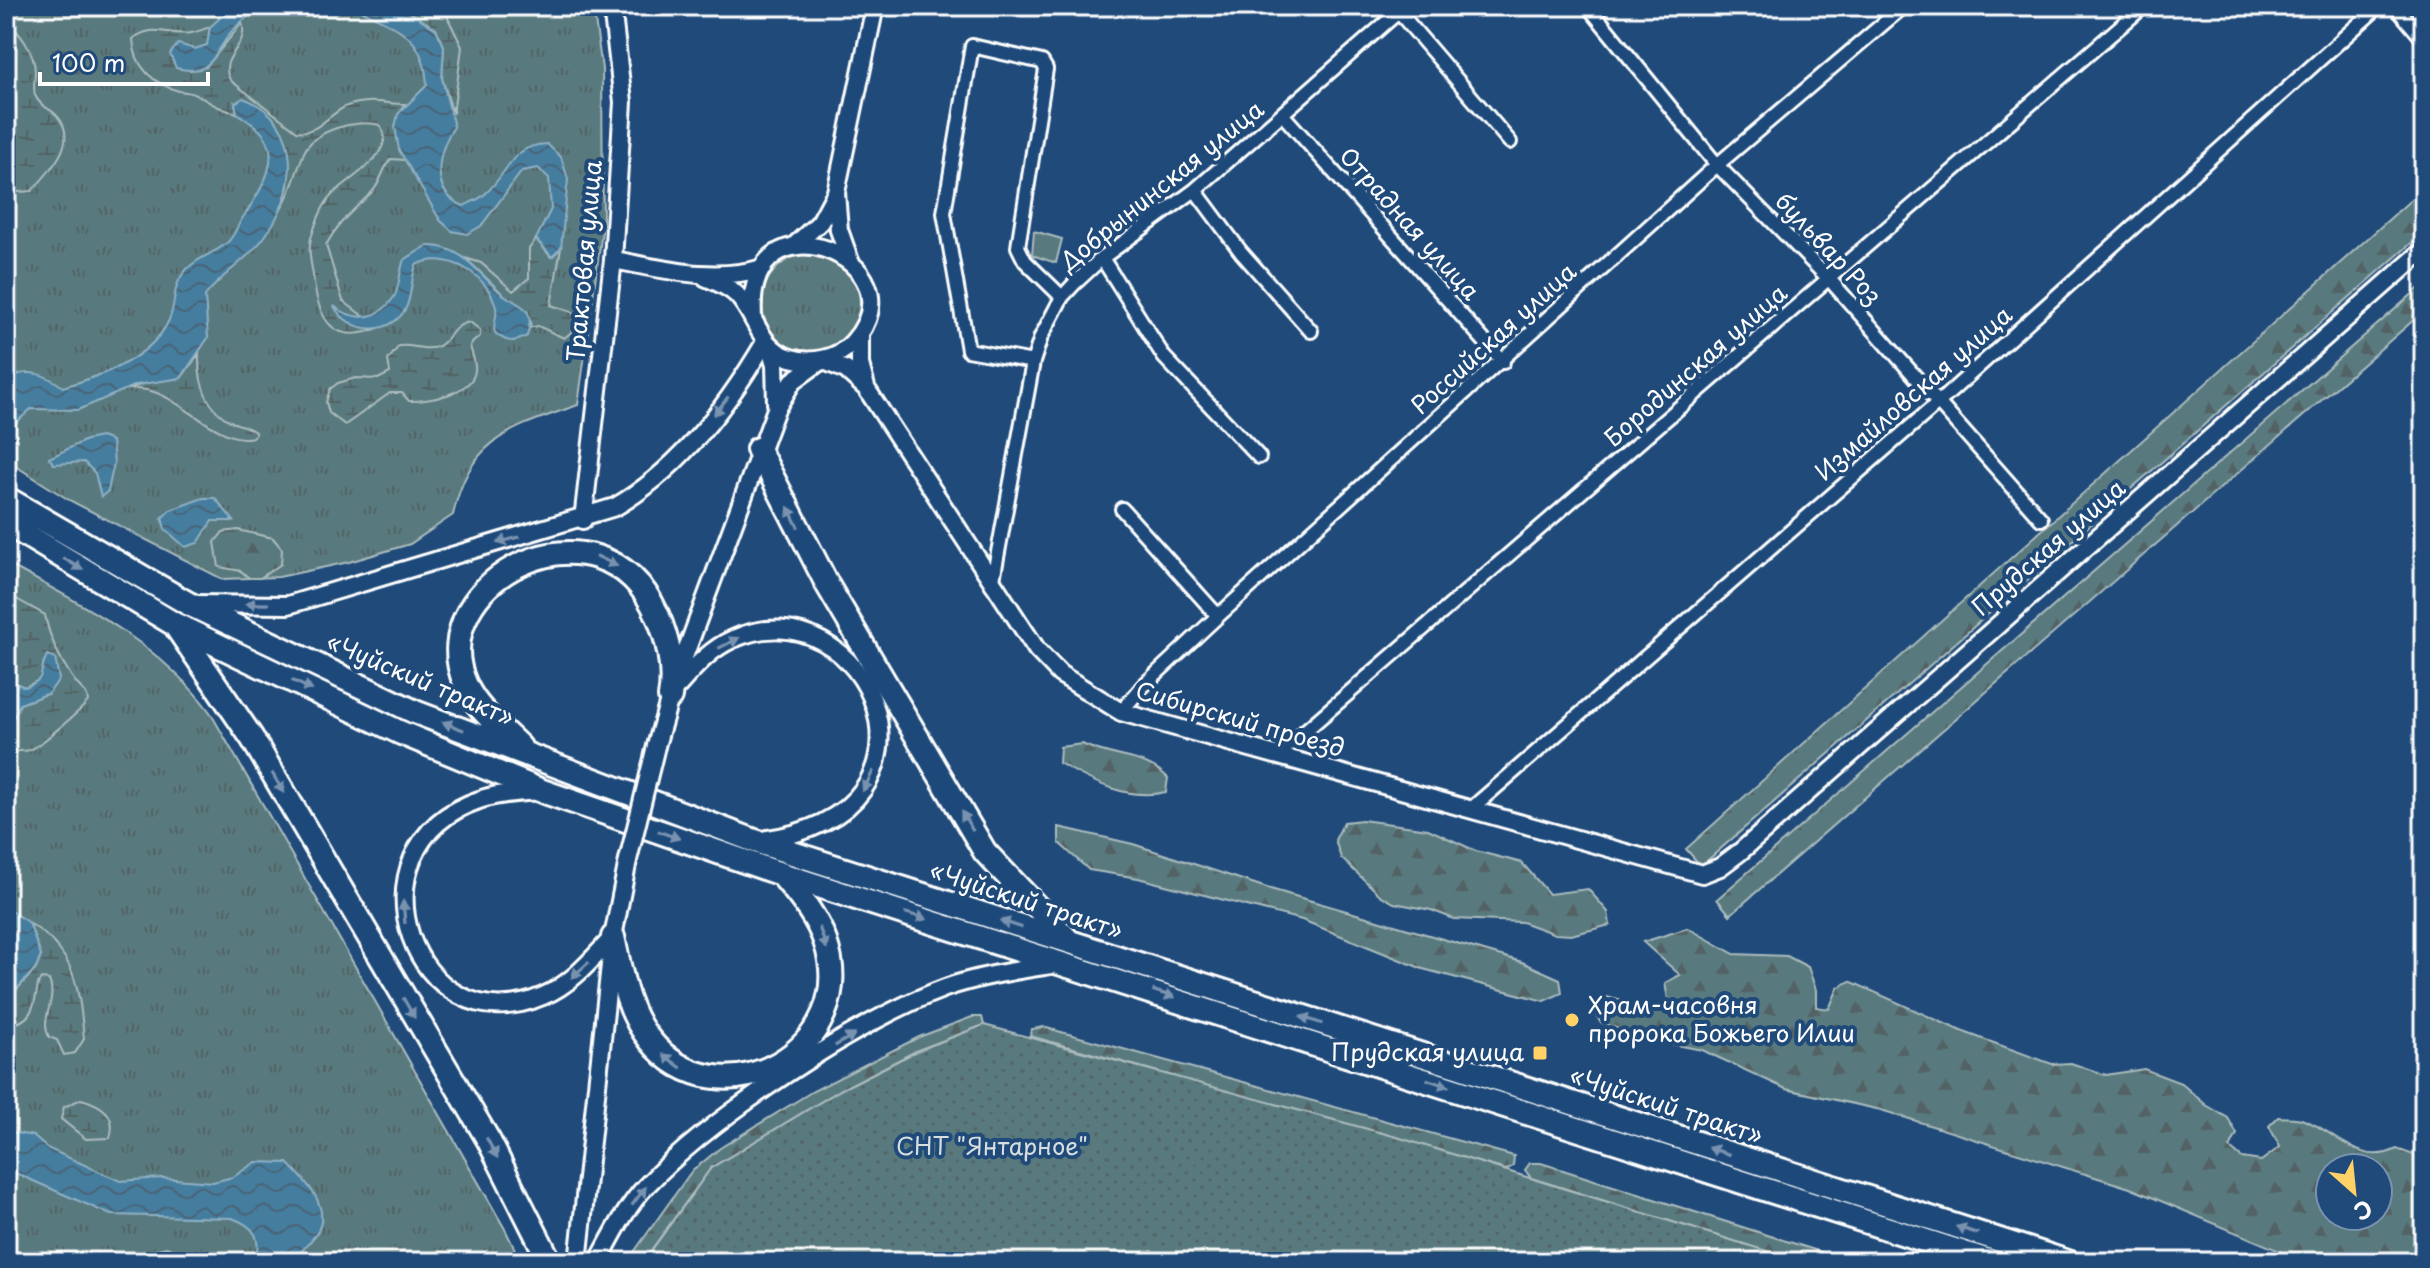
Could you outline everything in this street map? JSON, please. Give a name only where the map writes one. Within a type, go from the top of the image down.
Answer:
[{"type":"highway","points":[[758,449],[828,586],[985,852],[1070,953]]},
{"type":"highway","name":"«Чуйский тракт»","points":[[6,498],[189,604],[415,712],[755,841],[1070,953],[1992,1262]]},
{"type":"highway","name":"«Чуйский тракт»","points":[[6,523],[174,624],[399,732],[542,791],[781,874],[1070,953],[2068,1262]]},
{"type":"highway","points":[[526,754],[471,695],[459,667],[458,651],[465,622],[481,595],[491,582],[523,563],[547,555],[583,552],[631,573],[647,594],[663,626],[668,645],[671,695]]},
{"type":"highway","points":[[174,624],[252,738],[489,1141],[550,1262]]},
{"type":"highway","points":[[613,937],[629,1003],[648,1039],[662,1053],[673,1063],[702,1076],[737,1077],[759,1072],[794,1054],[807,1042],[830,999],[826,943],[808,907],[781,874]]},
{"type":"street","name":"Трактовая улица","points":[[583,520],[613,260],[623,102],[612,6]]},
{"type":"street","points":[[613,260],[705,277],[729,276],[763,268],[820,222],[836,192],[875,6]]},
{"type":"street","name":"бульвар Роз","points":[[1588,6],[1717,165],[1830,280],[2041,519]]},
{"type":"street","name":"Российская улица","points":[[1121,712],[1143,686],[1218,616],[1503,362],[1717,165],[1904,6]]},
{"type":"street","name":"Бородинская улица","points":[[1276,756],[2144,6]]},
{"type":"street","name":"Измайловская улица","points":[[1472,808],[1938,403],[2379,6]]},
{"type":"street","points":[[2395,6],[2424,40]]},
{"type":"street","points":[[1402,9],[1510,142]]},
{"type":"street","name":"Добрынинская улица","points":[[992,585],[1033,362],[1041,337],[1062,297],[1102,258],[1195,190],[1402,9]]},
{"type":"street","points":[[1033,362],[968,350],[944,213],[972,46],[1042,62],[1046,69],[1018,247],[1025,261],[1062,297]]},
{"type":"street","name":"Отрадная улица","points":[[1283,115],[1503,362]]},
{"type":"street","points":[[1195,190],[1241,252],[1311,331]]},
{"type":"street","points":[[578,1262],[613,937],[628,860],[671,695],[758,449],[776,409],[793,381],[822,360],[842,351],[860,333],[868,309],[867,295],[839,230],[836,192]]},
{"type":"street","points":[[792,247],[823,246],[850,261]]},
{"type":"street","name":"Прудская улица","points":[[1702,874],[1720,867],[1740,852],[2424,250]]},
{"type":"street","points":[[1102,258],[1164,357],[1259,457]]},
{"type":"street","points":[[753,317],[753,290],[763,268]]},
{"type":"street","points":[[705,277],[733,291],[753,317],[767,344],[776,375],[776,409]]},
{"type":"street","name":"Сибирский проезд","points":[[860,333],[860,364],[866,388]]},
{"type":"street","points":[[189,604],[288,605],[583,520],[633,497],[667,470],[767,344]]},
{"type":"street","points":[[767,344],[790,358],[822,360]]},
{"type":"street","name":"Сибирский проезд","points":[[822,360],[846,370],[866,388],[1037,650],[1060,674],[1121,712],[1472,808],[1644,861],[1702,874]]},
{"type":"street","points":[[1122,509],[1218,616]]},
{"type":"street","points":[[671,695],[703,658],[731,640],[761,630],[787,630],[815,639],[852,663],[863,680],[873,700],[879,740],[873,772],[860,798],[842,814],[817,828],[796,836],[755,841]]},
{"type":"street","points":[[542,791],[479,800],[455,811],[424,835],[412,859],[402,907],[418,956],[436,979],[456,992],[482,1002],[514,1005],[563,985],[613,937]]},
{"type":"street","points":[[598,1262],[618,1223],[645,1187],[738,1110],[800,1066],[873,1023],[945,988],[1070,953]]},
{"type":"green space","points":[[6,6],[593,6],[602,69],[603,224],[578,405],[532,421],[496,440],[470,469],[460,489],[453,515],[410,544],[349,562],[279,577],[222,579],[69,500],[6,460]]},
{"type":"green space","points":[[400,6],[432,6],[446,14],[462,47],[453,114],[442,78],[444,46],[436,29]]},
{"type":"green space","points":[[6,19],[30,50],[36,97],[58,117],[65,137],[59,157],[32,191],[6,193]]},
{"type":"green space","points":[[242,23],[242,39],[228,64],[230,80],[297,131],[311,130],[341,109],[355,104],[405,104],[397,132],[407,160],[391,159],[375,188],[341,223],[326,245],[343,301],[367,319],[339,315],[369,329],[383,326],[352,334],[340,332],[331,326],[324,317],[315,291],[310,252],[311,238],[329,198],[370,163],[383,145],[384,135],[380,125],[348,125],[316,138],[303,155],[290,192],[278,213],[288,187],[289,158],[235,103],[237,113],[195,94],[161,84],[141,65],[134,49],[133,39],[147,31],[183,34],[210,27],[208,45],[195,49],[206,67]]},
{"type":"green space","points":[[2424,188],[2424,232],[1701,866],[1686,849]]},
{"type":"green space","points":[[1034,231],[1062,239],[1056,263],[1032,255]]},
{"type":"green space","points":[[536,239],[551,257],[561,248],[551,305],[572,312],[579,326],[564,338],[538,326],[529,328],[531,322],[465,258],[481,263],[513,291],[529,278],[529,249]]},
{"type":"green space","points":[[811,254],[830,258],[846,268],[856,284],[860,303],[856,322],[846,338],[830,348],[811,352],[792,348],[776,338],[766,322],[762,303],[766,284],[776,268],[792,258]]},
{"type":"green space","points":[[2424,284],[2424,311],[1730,915],[1717,899]]},
{"type":"green space","points":[[470,322],[480,330],[480,336],[470,345],[475,370],[467,385],[438,398],[417,401],[409,401],[402,393],[390,393],[345,425],[329,413],[326,402],[330,389],[338,383],[356,378],[378,379],[390,373],[388,360],[399,346],[439,346],[459,326]]},
{"type":"green space","points":[[199,354],[202,384],[210,402],[223,416],[256,433],[253,437],[240,438],[214,428],[160,394],[128,389],[153,381],[181,378]]},
{"type":"green space","points":[[238,530],[273,538],[282,549],[281,564],[260,578],[249,578],[241,571],[219,567],[215,542],[223,532]]},
{"type":"green space","points":[[6,563],[90,610],[142,645],[189,687],[210,712],[521,1262],[6,1262]]},
{"type":"green space","points":[[11,596],[45,615],[60,657],[88,701],[34,748],[6,754],[6,733],[20,704],[49,693],[44,661],[41,679],[25,687],[6,680],[6,608],[13,606]]},
{"type":"green space","points":[[1082,744],[1159,770],[1168,778],[1166,792],[1124,792],[1097,783],[1059,763],[1060,747]]},
{"type":"green space","points":[[1362,820],[1428,829],[1476,851],[1522,863],[1549,894],[1588,889],[1608,912],[1610,925],[1571,935],[1555,934],[1522,922],[1454,919],[1431,910],[1394,903],[1380,895],[1341,858],[1335,840],[1344,822]]},
{"type":"green space","points":[[1059,827],[1133,844],[1267,888],[1522,962],[1560,979],[1562,993],[1544,1001],[1423,969],[1302,920],[1138,878],[1089,870],[1059,843]]},
{"type":"green space","points":[[29,923],[57,946],[72,973],[80,1003],[84,1039],[75,1053],[64,1055],[57,1040],[49,1037],[46,1030],[51,995],[49,980],[41,979],[33,1007],[26,1018],[6,1024],[6,1001],[36,969],[41,956]]},
{"type":"green space","points":[[1688,928],[1734,954],[1787,956],[1808,967],[1816,990],[1816,1007],[1829,1009],[1838,988],[1850,981],[1961,1031],[2052,1064],[2071,1063],[2106,1075],[2144,1069],[2181,1083],[2206,1105],[2228,1118],[2237,1134],[2230,1148],[2242,1158],[2261,1161],[2280,1147],[2269,1126],[2278,1117],[2304,1120],[2364,1152],[2314,1152],[2314,1232],[2394,1232],[2394,1152],[2389,1152],[2397,1149],[2414,1155],[2424,1167],[2424,1262],[2306,1262],[2130,1188],[1881,1110],[1786,1089],[1702,1050],[1642,1038],[1600,1022],[1592,1005],[1607,997],[1654,1009],[1669,1005],[1665,983],[1680,975],[1643,942]]},
{"type":"green space","points":[[972,1017],[982,1017],[984,1025],[918,1050],[842,1089],[711,1168],[643,1261],[634,1259],[634,1252],[691,1172],[720,1148],[813,1091],[919,1037]]},
{"type":"green space","name":"СНТ \"Янтарное\"","points":[[984,1025],[1397,1137],[1802,1262],[643,1262],[711,1168],[842,1089],[919,1050]]},
{"type":"green space","points":[[1043,1027],[1514,1156],[1513,1166],[1506,1170],[1030,1036],[1032,1029]]},
{"type":"green space","points":[[81,1099],[96,1104],[110,1117],[110,1138],[86,1139],[61,1119],[64,1107]]},
{"type":"green space","points":[[1530,1163],[1541,1163],[1821,1252],[1833,1262],[1802,1262],[1531,1178],[1525,1170]]},
{"type":"green space","points":[[166,1247],[178,1251],[186,1262],[147,1262],[154,1250]]},
{"type":"water","points":[[233,6],[261,6],[231,32],[209,64],[196,70],[176,68],[170,54],[178,44],[195,49],[207,45],[210,27]]},
{"type":"water","points":[[353,6],[400,6],[436,29],[444,46],[442,78],[454,127],[440,159],[441,182],[453,200],[464,206],[481,197],[518,154],[526,149],[547,144],[561,157],[568,179],[561,248],[552,257],[536,239],[551,209],[549,178],[538,168],[522,171],[481,226],[467,234],[452,231],[440,220],[399,150],[395,127],[398,114],[427,85],[420,53],[413,42],[394,26]]},
{"type":"water","points":[[243,98],[263,109],[278,123],[290,160],[289,181],[284,201],[263,239],[205,296],[208,338],[181,378],[136,385],[78,410],[31,409],[6,432],[6,379],[29,373],[49,378],[63,387],[124,364],[161,334],[169,320],[176,287],[182,275],[230,239],[257,196],[270,161],[266,138],[237,113],[235,103]]},
{"type":"water","points":[[427,246],[459,255],[500,292],[524,308],[530,320],[527,336],[511,341],[495,333],[496,308],[485,286],[465,268],[441,260],[416,265],[406,308],[390,324],[369,328],[349,322],[340,315],[334,306],[358,317],[381,311],[396,293],[404,260]]},
{"type":"water","points":[[101,437],[112,441],[114,463],[108,491],[101,497],[95,473],[84,462],[54,464],[49,458],[86,440]]},
{"type":"water","points":[[203,498],[215,498],[234,521],[212,521],[198,543],[185,547],[165,529],[162,518],[170,510]]},
{"type":"water","points":[[47,655],[55,658],[59,679],[49,693],[20,704],[6,733],[6,680],[25,687],[37,681]]},
{"type":"water","points":[[6,908],[29,923],[41,956],[36,968],[6,1001]]},
{"type":"water","points":[[6,1131],[33,1136],[47,1148],[120,1181],[162,1178],[213,1182],[233,1177],[256,1162],[288,1163],[314,1194],[321,1212],[321,1222],[318,1231],[294,1262],[255,1262],[258,1246],[255,1234],[232,1218],[111,1215],[6,1169]]},
{"type":"place","name":"Храм-часовня пророка Божьего Илии","points":[[1572,1020]]},
{"type":"place","name":"Прудская улица","points":[[1540,1053]]}]
